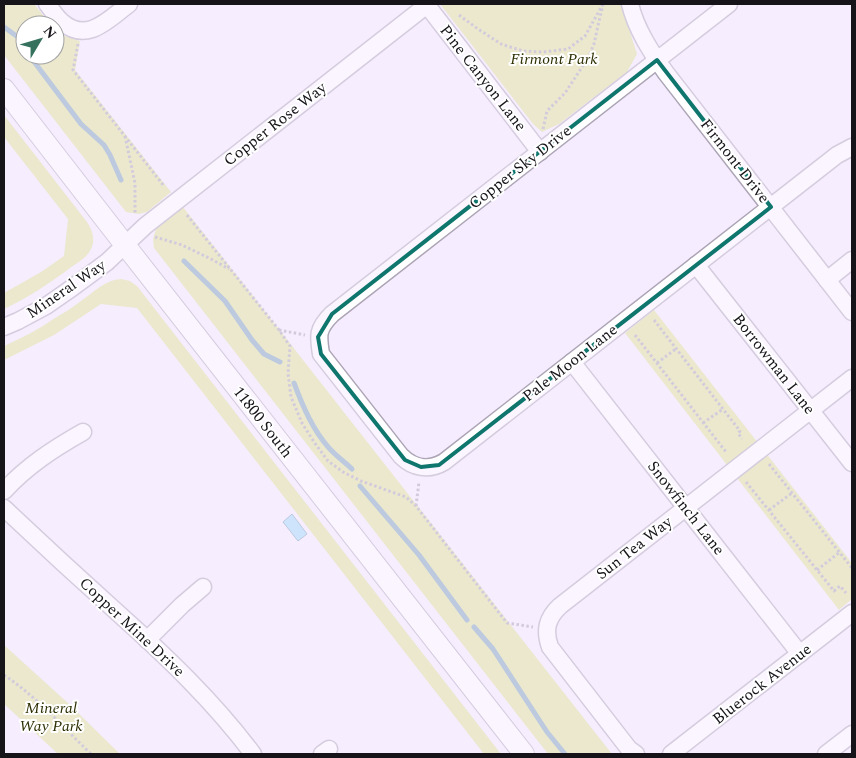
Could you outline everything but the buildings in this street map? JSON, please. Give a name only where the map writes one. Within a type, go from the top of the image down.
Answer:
[{"type":"main road","name":"11800 South","points":[[4,89],[524,754]]},
{"type":"street","points":[[47,4],[64,24],[80,30],[86,30],[98,28],[129,4]]},
{"type":"street","name":"Pine Canyon Lane","points":[[426,4],[540,152]]},
{"type":"street","name":"Copper Rose Way","points":[[125,245],[145,226],[426,4]]},
{"type":"street","name":"Firmont Drive","points":[[630,4],[639,28],[657,60],[852,312]]},
{"type":"street","name":"Copper Sky Drive","points":[[311,336],[332,314],[730,4]]},
{"type":"street","name":"Pale Moon Lane","points":[[311,336],[321,354],[405,460],[410,464],[421,467],[433,467],[444,462],[837,155],[852,147]]},
{"type":"street","name":"Mineral Way","points":[[4,327],[46,306],[107,262],[125,245]]},
{"type":"street","points":[[827,280],[852,260]]},
{"type":"street","name":"Borrowman Lane","points":[[696,265],[852,463]]},
{"type":"street","name":"Snowfinch Lane","points":[[572,362],[800,654]]},
{"type":"street","name":"Sun Tea Way","points":[[636,754],[629,749],[554,652],[548,641],[547,629],[551,616],[560,606],[852,378]]},
{"type":"street","points":[[4,491],[35,462],[83,432]]},
{"type":"street","name":"Copper Mine Drive","points":[[4,508],[183,674],[253,754]]},
{"type":"street","points":[[148,640],[182,605],[203,587]]},
{"type":"street","name":"Bluerock Avenue","points":[[672,754],[852,613]]},
{"type":"street","points":[[826,754],[852,734]]},
{"type":"path","points":[[459,15],[501,44],[524,51],[543,52],[568,49],[584,36],[603,4]]},
{"type":"path","points":[[542,132],[547,111],[565,93],[588,58],[594,44],[603,4]]},
{"type":"path","points":[[79,42],[73,70],[164,186]]},
{"type":"path","points":[[124,135],[135,183],[134,214]]},
{"type":"path","points":[[187,215],[290,346],[288,373],[292,397],[302,423],[328,461],[343,472],[362,481],[406,497],[416,506],[507,623],[534,627]]},
{"type":"path","points":[[154,237],[182,245],[231,270]]},
{"type":"path","points":[[654,320],[740,431],[738,433],[742,440]]},
{"type":"path","points":[[279,330],[311,336]]},
{"type":"path","points":[[635,335],[726,452]]},
{"type":"path","points":[[657,363],[676,348]]},
{"type":"path","points":[[703,424],[722,408]]},
{"type":"path","points":[[770,464],[852,568]]},
{"type":"path","points":[[416,506],[419,479]]},
{"type":"path","points":[[746,482],[834,591],[840,586],[846,594]]},
{"type":"path","points":[[769,510],[792,493]]},
{"type":"path","points":[[817,570],[840,552]]},
{"type":"path","points":[[4,675],[43,706],[91,754]]},
{"type":"highlighted area","points":[[657,60],[771,207],[439,465],[421,467],[405,460],[321,354],[318,337],[332,314]]},
{"type":"green space","points":[[4,4],[34,4],[43,15],[15,15],[15,65],[65,65],[65,36],[80,41],[75,70],[171,192],[147,212],[139,214],[126,212],[4,55]]},
{"type":"green space","name":"Firmont Park","points":[[440,4],[621,4],[637,54],[627,72],[559,124],[542,132],[533,124]]},
{"type":"green space","points":[[4,115],[87,222],[93,239],[90,251],[81,260],[54,280],[4,309],[4,293],[41,272],[64,256],[68,219],[4,137]]},
{"type":"green space","points":[[183,207],[612,754],[548,754],[154,248],[153,239],[156,229]]},
{"type":"green space","points":[[121,279],[130,281],[137,286],[501,754],[484,754],[137,308],[101,304],[54,335],[4,360],[4,346],[43,326],[105,284]]},
{"type":"green space","points":[[654,310],[852,563],[852,599],[839,610],[625,333]]},
{"type":"green space","name":"Mineral Way Park","points":[[4,645],[68,703],[120,754],[58,754],[4,704]]},
{"type":"water","points":[[292,514],[307,534],[298,541],[283,522]]},
{"type":"waterway","points":[[4,27],[15,35]]},
{"type":"waterway","points":[[37,65],[81,124],[104,145],[121,180]]},
{"type":"waterway","points":[[184,261],[225,301],[264,354],[280,362]]},
{"type":"waterway","points":[[294,383],[318,434],[332,451],[352,469]]},
{"type":"waterway","points":[[360,486],[419,555],[467,620]]},
{"type":"waterway","points":[[474,627],[493,649],[547,732],[565,754]]}]
